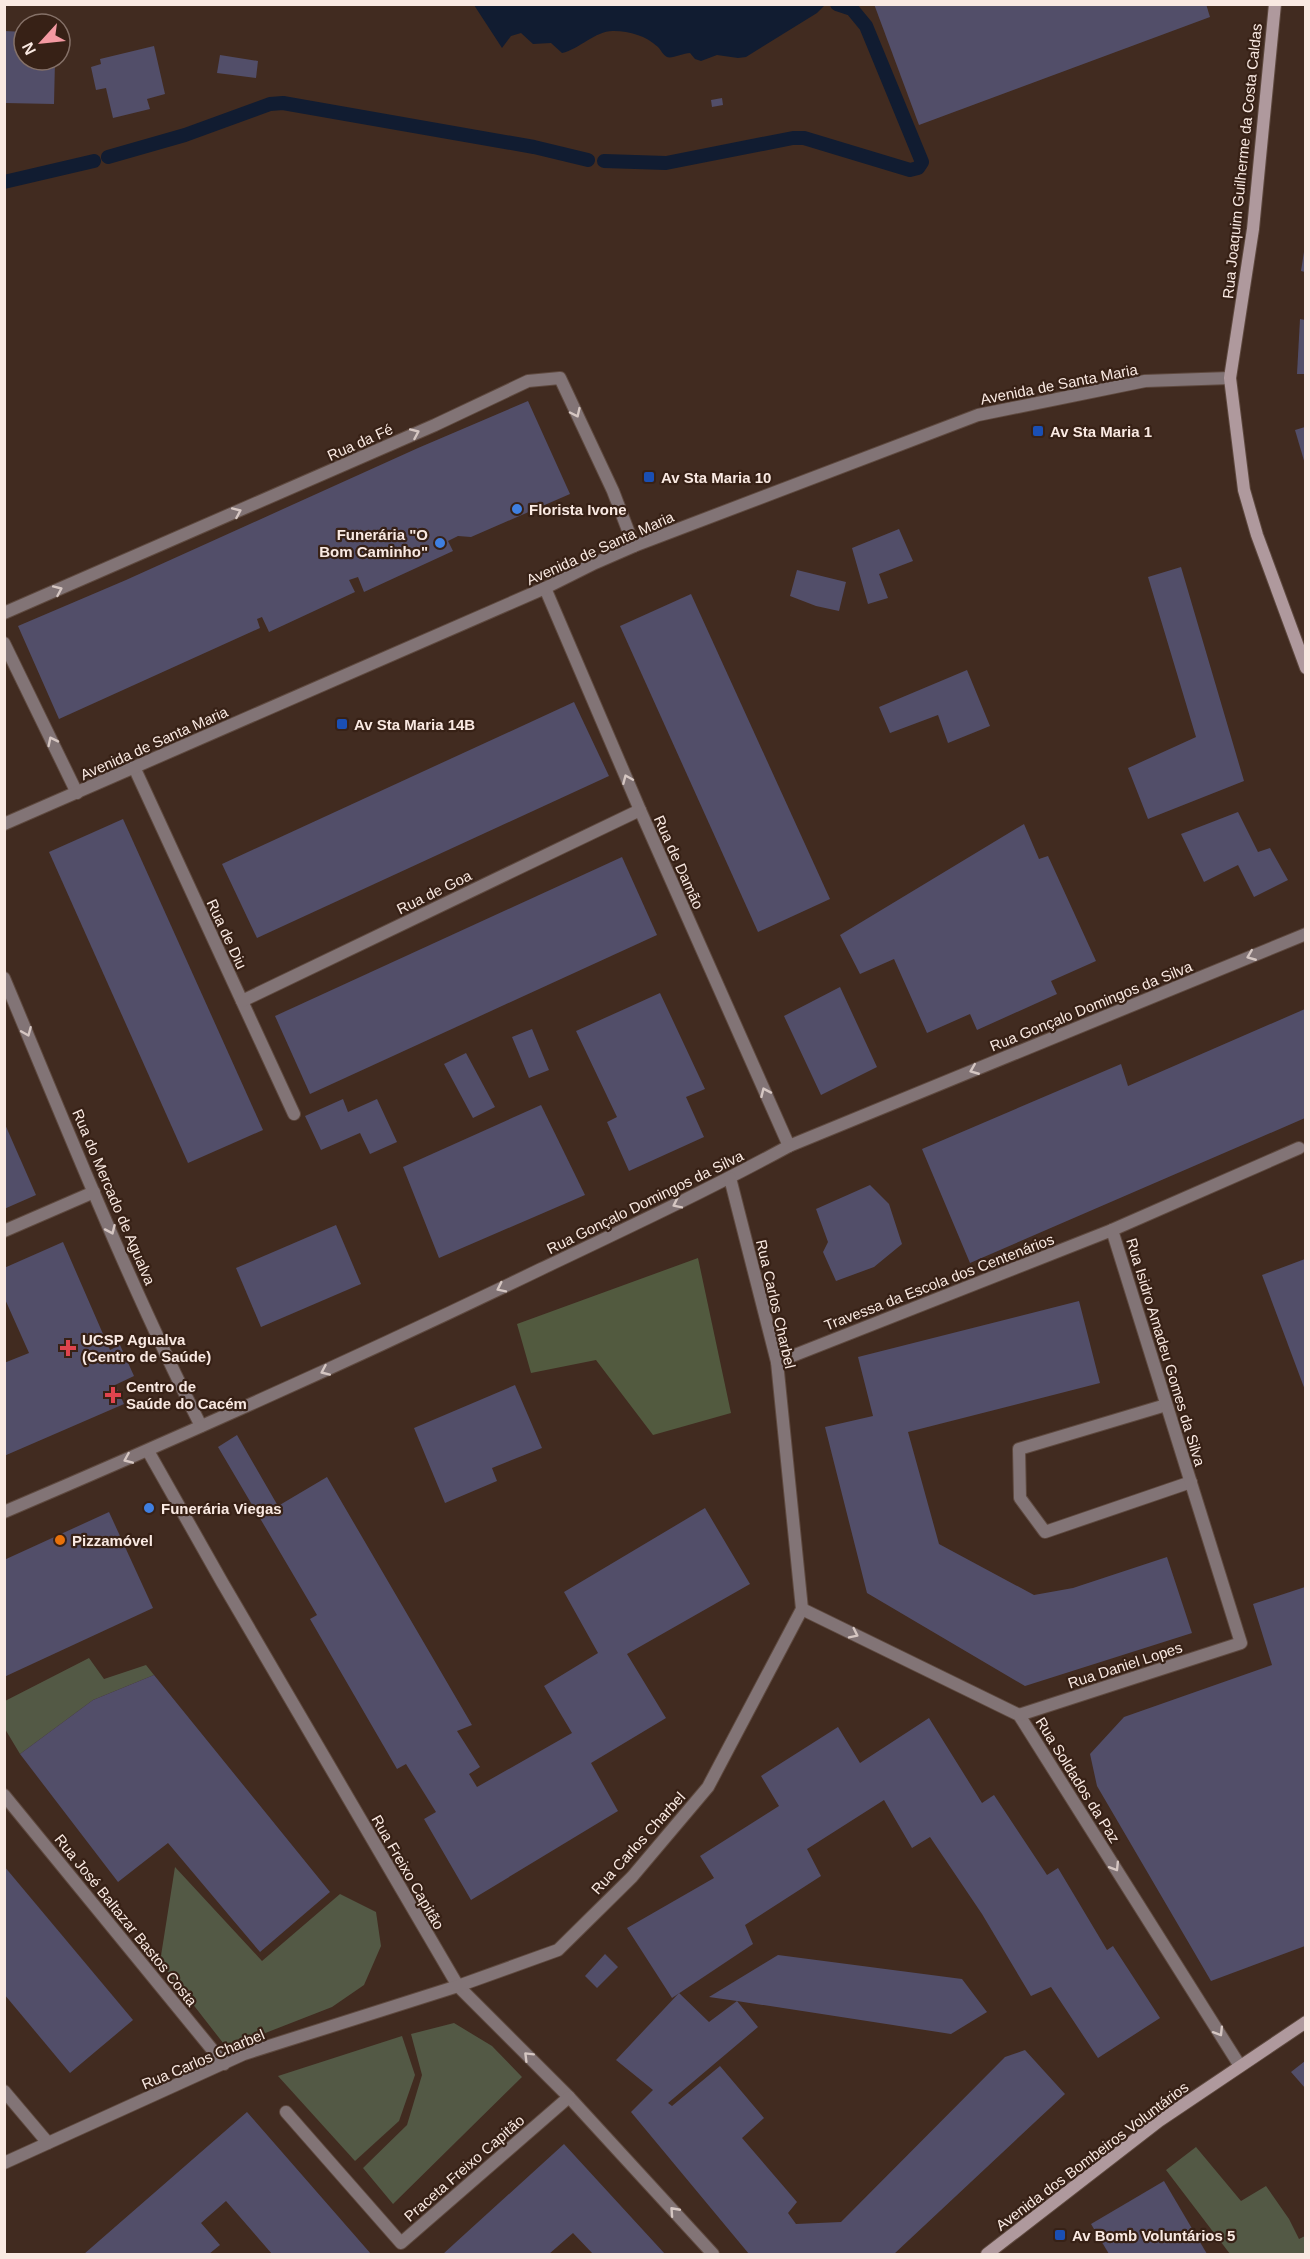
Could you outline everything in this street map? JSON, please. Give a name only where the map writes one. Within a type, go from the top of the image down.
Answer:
[{"type":"street","name":"Rua Joaquim Guilherme da Costa Caldas","points":[[1275,4],[1253,229],[1230,378],[1244,490],[1257,536],[1305,668]]},
{"type":"street","name":"Rua da Fé","points":[[4,613],[435,425],[528,381],[560,378],[613,491],[634,546]]},
{"type":"street","name":"Avenida de Santa Maria","points":[[4,824],[545,588],[634,546],[978,416],[1145,381],[1230,378]]},
{"type":"street","name":"Rua de Damão","points":[[545,588],[640,810],[789,1146]]},
{"type":"street","points":[[4,643],[77,793]]},
{"type":"street","name":"Rua de Diu","points":[[134,767],[294,1113]]},
{"type":"street","name":"Rua de Goa","points":[[242,1001],[640,810]]},
{"type":"street","name":"Rua Gonçalo Domingos da Silva","points":[[4,1512],[148,1451],[427,1324],[730,1178],[789,1146],[1305,934]]},
{"type":"street","name":"Rua do Mercado de Agualva","points":[[4,978],[94,1192],[201,1426]]},
{"type":"street","name":"Rua Isidro Amadeu Gomes da Silva","points":[[1241,1643],[1112,1230],[1299,1148]]},
{"type":"street","name":"Rua Carlos Charbel","points":[[4,2163],[244,2054],[458,1986],[558,1950],[632,1877],[708,1787],[802,1609],[777,1362],[730,1178]]},
{"type":"street","points":[[4,1231],[94,1192]]},
{"type":"street","name":"Travessa da Escola dos Centenários","points":[[777,1362],[1112,1230]]},
{"type":"street","points":[[1166,1405],[1019,1449],[1020,1497],[1045,1532],[1191,1482]]},
{"type":"street","name":"Rua Freixo Capitão","points":[[148,1451],[458,1986],[570,2097],[713,2254]]},
{"type":"street","name":"Rua Soldados da Paz","points":[[802,1609],[1019,1715],[1240,2066]]},
{"type":"street","name":"Rua Daniel Lopes","points":[[1019,1715],[1241,1643]]},
{"type":"street","name":"Rua José Baltazar Bastos Costa","points":[[4,1796],[224,2064]]},
{"type":"street","name":"Avenida dos Bombeiros Voluntários","points":[[987,2254],[1159,2121],[1305,2022]]},
{"type":"street","points":[[4,2091],[48,2143]]},
{"type":"street","name":"Praceta Freixo Capitão","points":[[286,2112],[401,2243],[570,2097]]},
{"type":"green space","points":[[698,1258],[731,1413],[653,1435],[596,1360],[531,1373],[517,1324]]},
{"type":"green space","points":[[89,1658],[104,1679],[146,1665],[154,1675],[93,1700],[20,1754],[5,1729],[5,1701]]},
{"type":"green space","points":[[175,1867],[262,1961],[340,1894],[376,1912],[381,1946],[364,1985],[332,2007],[227,2048],[160,1962]]},
{"type":"green space","points":[[454,2023],[492,2046],[522,2077],[393,2204],[363,2168],[407,2125],[422,2075],[411,2034]]},
{"type":"green space","points":[[402,2036],[415,2075],[399,2121],[355,2161],[278,2076]]},
{"type":"green space","points":[[1196,2147],[1241,2201],[1266,2186],[1289,2219],[1299,2239],[1305,2236],[1305,2254],[1230,2254],[1166,2170]]},
{"type":"water","points":[[474,5],[825,5],[817,13],[746,57],[717,55],[701,61],[695,59],[690,53],[667,57],[648,40],[620,31],[601,33],[562,53],[551,43],[533,44],[521,33],[511,36],[502,48]]},
{"type":"building","points":[[874,4],[1206,4],[1210,17],[919,125]]},
{"type":"building","points":[[5,31],[12,31],[12,72],[55,72],[54,104],[5,103]]},
{"type":"building","points":[[154,46],[165,94],[147,99],[150,109],[113,118],[106,88],[96,90],[91,67],[101,64],[100,59]]},
{"type":"building","points":[[220,55],[258,61],[256,78],[217,73]]},
{"type":"building","points":[[722,98],[723,105],[712,107],[711,100]]},
{"type":"building","points":[[1305,252],[1305,272],[1301,271]]},
{"type":"building","points":[[1300,319],[1305,320],[1305,374],[1297,374]]},
{"type":"building","points":[[528,401],[570,494],[471,537],[458,536],[448,541],[453,551],[364,592],[358,577],[349,580],[355,592],[269,632],[262,617],[257,619],[260,628],[59,719],[18,626]]},
{"type":"building","points":[[1305,427],[1305,464],[1295,430]]},
{"type":"building","points":[[899,529],[913,561],[879,574],[888,598],[868,604],[852,548]]},
{"type":"building","points":[[1181,567],[1244,781],[1148,819],[1128,768],[1196,737],[1148,577]]},
{"type":"building","points":[[797,570],[846,582],[839,611],[816,606],[790,596]]},
{"type":"building","points":[[691,594],[830,899],[758,932],[620,626]]},
{"type":"building","points":[[967,670],[990,726],[948,743],[938,715],[890,733],[879,707]]},
{"type":"building","points":[[574,702],[609,776],[257,938],[222,864]]},
{"type":"building","points":[[1238,812],[1258,852],[1270,848],[1288,880],[1254,897],[1238,865],[1204,882],[1181,834]]},
{"type":"building","points":[[123,819],[263,1130],[188,1163],[49,852]]},
{"type":"building","points":[[1024,824],[1039,859],[1048,856],[1096,961],[1051,981],[1057,994],[977,1030],[970,1014],[927,1033],[894,959],[860,974],[840,935]]},
{"type":"building","points":[[622,857],[657,935],[310,1094],[275,1016]]},
{"type":"building","points":[[840,987],[877,1067],[821,1095],[784,1016]]},
{"type":"building","points":[[660,993],[705,1089],[686,1097],[704,1137],[629,1171],[607,1122],[617,1117],[576,1031]]},
{"type":"building","points":[[1305,1009],[1305,1118],[970,1263],[922,1149],[1121,1064],[1128,1086]]},
{"type":"building","points":[[532,1029],[549,1070],[529,1078],[512,1037]]},
{"type":"building","points":[[466,1053],[495,1107],[473,1118],[444,1064]]},
{"type":"building","points":[[343,1099],[348,1112],[377,1099],[397,1142],[370,1154],[360,1133],[321,1150],[305,1116]]},
{"type":"building","points":[[541,1105],[585,1195],[439,1258],[403,1167]]},
{"type":"building","points":[[4,1122],[36,1195],[4,1209]]},
{"type":"building","points":[[870,1185],[889,1204],[902,1244],[874,1267],[836,1281],[823,1252],[828,1242],[816,1209]]},
{"type":"building","points":[[336,1225],[361,1284],[261,1327],[236,1268]]},
{"type":"building","name":"UCSP Agualva (Centro de Saúde)","points":[[63,1242],[110,1350],[120,1345],[134,1376],[115,1385],[124,1404],[4,1456],[4,1363],[29,1353],[4,1297],[4,1268]]},
{"type":"building","points":[[1305,1259],[1305,1390],[1262,1275]]},
{"type":"building","points":[[1079,1301],[1100,1383],[908,1432],[939,1544],[1034,1595],[1073,1588],[1167,1557],[1192,1633],[1025,1686],[867,1593],[825,1427],[873,1416],[858,1357]]},
{"type":"building","points":[[515,1385],[542,1448],[492,1468],[497,1481],[445,1503],[414,1428]]},
{"type":"building","points":[[237,1435],[278,1506],[327,1477],[472,1725],[457,1731],[480,1767],[469,1774],[477,1787],[572,1733],[544,1686],[598,1653],[564,1592],[705,1508],[750,1584],[627,1654],[666,1718],[591,1763],[618,1811],[471,1900],[424,1819],[436,1812],[406,1764],[397,1769],[310,1619],[317,1615],[218,1447]]},
{"type":"building","points":[[109,1512],[153,1608],[4,1677],[4,1560]]},
{"type":"building","points":[[1305,1587],[1305,1946],[1211,1981],[1097,1786],[1090,1754],[1124,1717],[1272,1665],[1253,1604]]},
{"type":"building","points":[[154,1675],[330,1892],[260,1952],[168,1843],[118,1882],[20,1754],[93,1700]]},
{"type":"building","points":[[929,1718],[982,1803],[994,1795],[1047,1875],[1058,1868],[1107,1950],[1113,1946],[1160,2018],[1098,2058],[1051,1987],[1031,1996],[982,1914],[930,1837],[912,1848],[884,1800],[807,1849],[821,1876],[745,1925],[753,1944],[672,1998],[627,1928],[714,1878],[700,1856],[779,1806],[761,1776],[838,1727],[860,1763]]},
{"type":"building","points":[[4,1866],[133,2020],[70,2073],[4,1994]]},
{"type":"building","points":[[605,1954],[618,1967],[597,1988],[585,1976]]},
{"type":"building","points":[[778,1955],[962,1979],[987,2012],[951,2034],[709,1997]]},
{"type":"building","points":[[679,1993],[709,2022],[737,2001],[758,2027],[668,2103],[672,2106],[720,2066],[764,2118],[742,2138],[797,2202],[788,2213],[796,2224],[841,2222],[1005,2057],[1025,2050],[1065,2094],[894,2254],[749,2254],[631,2112],[653,2090],[616,2060]]},
{"type":"building","points":[[1305,2061],[1305,2088],[1291,2072]]},
{"type":"building","points":[[247,2112],[371,2254],[272,2254],[226,2201],[201,2223],[220,2245],[209,2254],[84,2254]]},
{"type":"building","points":[[564,2144],[665,2254],[593,2254],[573,2233],[549,2254],[443,2254]]},
{"type":"building","points":[[1164,2181],[1207,2254],[1109,2254],[1091,2224]]},
{"type":"waterway","points":[[604,161],[666,163],[793,138],[804,138],[910,170],[918,168],[922,162],[866,26],[852,9],[837,4]]},
{"type":"waterway","points":[[108,157],[185,135],[270,104],[283,103],[534,147],[588,160]]},
{"type":"waterway","points":[[4,182],[94,161]]},
{"type":"place","name":"Av Sta Maria 1","points":[[1038,431]]},
{"type":"place","name":"Av Sta Maria 10","points":[[649,477]]},
{"type":"place","name":"Florista Ivone","points":[[517,509]]},
{"type":"place","name":"Funerária \"O Bom Caminho\"","points":[[440,543]]},
{"type":"place","name":"Av Sta Maria 14B","points":[[342,724]]},
{"type":"place","name":"UCSP Agualva (Centro de Saúde)","points":[[68,1348]]},
{"type":"place","name":"Centro de Saúde do Cacém","points":[[113,1395]]},
{"type":"place","name":"Funerária Viegas","points":[[149,1508]]},
{"type":"place","name":"Pizzamóvel","points":[[60,1540]]},
{"type":"place","name":"Av Bomb Voluntários 5","points":[[1060,2235]]}]
